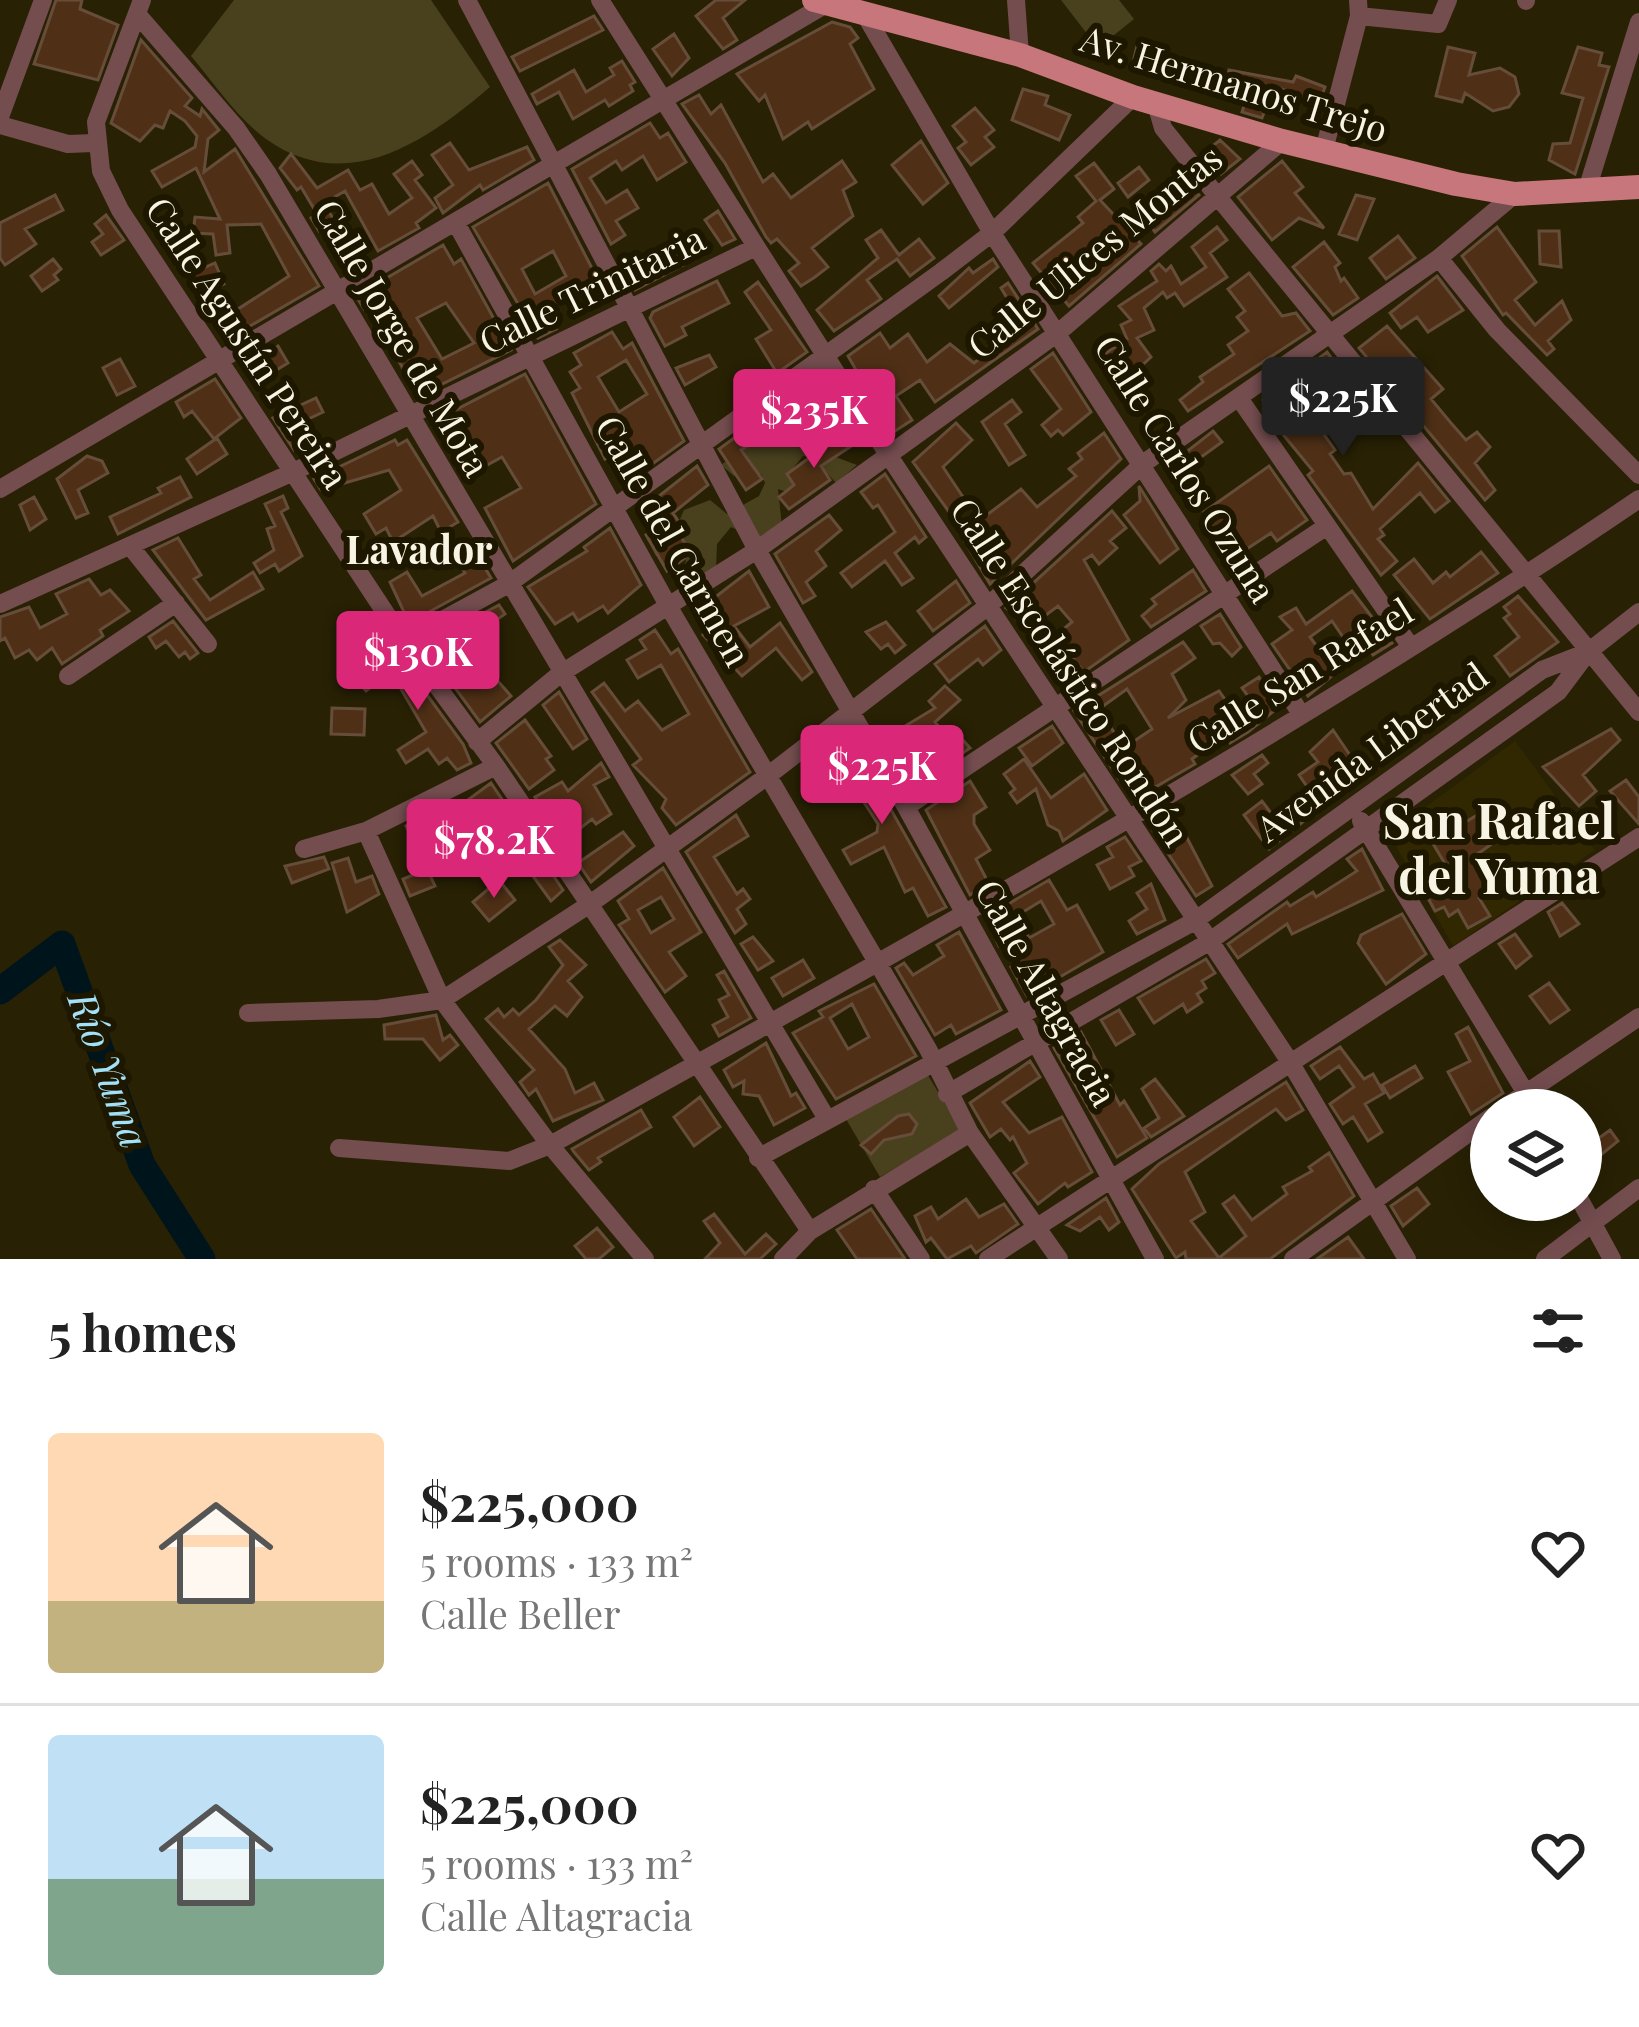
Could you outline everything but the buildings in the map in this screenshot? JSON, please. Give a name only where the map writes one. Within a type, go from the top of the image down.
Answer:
[{"type":"main road","name":"Av. Hermanos Trejo","points":[[820,1],[1020,55],[1144,100],[1282,141],[1515,194],[1639,188]]},
{"type":"street","points":[[44,0],[0,121],[68,144],[94,143],[96,122],[135,5]]},
{"type":"street","name":"Calle Altagracia","points":[[467,0],[757,550],[906,807],[1155,1259]]},
{"type":"street","name":"Calle Escolástico Rondón","points":[[600,0],[887,453],[1193,922],[1290,1062],[1407,1259]]},
{"type":"street","points":[[1016,0],[1020,55]]},
{"type":"street","points":[[1324,150],[1359,4],[1438,24],[1448,0]]},
{"type":"street","points":[[0,489],[554,167],[820,1]]},
{"type":"street","name":"Calle Jorge de Mota","points":[[135,5],[236,128],[560,674],[669,845],[827,1119]]},
{"type":"street","name":"Calle Carlos Ozuna","points":[[864,13],[992,233],[1301,714]]},
{"type":"street","points":[[1586,193],[1639,22]]},
{"type":"street","points":[[404,641],[507,585],[704,447],[992,233],[1144,100],[1639,712]]},
{"type":"street","name":"Calle Ulices Montas","points":[[477,742],[560,674],[757,550],[1059,332],[1282,141]]},
{"type":"street","name":"Calle Agustín Pereira","points":[[94,143],[120,210],[291,473],[404,641],[496,766],[810,1232]]},
{"type":"street","points":[[248,1013],[378,1010],[442,1000],[590,904],[770,774],[988,606],[1144,463],[1331,336],[1438,258],[1515,194]]},
{"type":"street","name":"Calle del Carmen","points":[[455,223],[670,609],[876,960],[947,1094],[1059,1259]]},
{"type":"street","name":"Calle Trinitaria","points":[[0,604],[291,473],[757,247]]},
{"type":"street","points":[[1438,258],[1497,330],[1639,475]]},
{"type":"street","points":[[1239,398],[1411,647]]},
{"type":"street","name":"Calle San Rafael","points":[[339,1148],[509,1160],[550,1144],[1129,820],[1526,576],[1639,499]]},
{"type":"street","points":[[906,807],[1327,526]]},
{"type":"street","points":[[130,545],[208,644]]},
{"type":"street","points":[[68,676],[176,603]]},
{"type":"street","name":"Avenida Libertad","points":[[947,1094],[1207,943],[1558,692],[1588,652],[1639,612]]},
{"type":"street","name":"Avenida Libertad","points":[[758,1158],[1193,922],[1542,670],[1588,652]]},
{"type":"street","points":[[304,849],[366,831],[496,766]]},
{"type":"street","points":[[1353,806],[1443,962],[1524,1089]]},
{"type":"street","points":[[366,831],[442,1000],[644,1259]]},
{"type":"street","points":[[988,1259],[1639,837]]},
{"type":"street","points":[[1547,1089],[1639,1017]]},
{"type":"street","points":[[783,1259],[810,1232],[970,1133]]},
{"type":"street","points":[[1293,1259],[1470,1133]]},
{"type":"street","points":[[1545,1259],[1639,1188]]},
{"type":"street","points":[[874,1189],[921,1259]]},
{"type":"street","points":[[1591,1222],[1612,1259]]},
{"type":"shaded area","points":[[234,0],[431,0],[490,87],[440,126],[385,155],[326,163],[296,156],[245,121],[191,56]]},
{"type":"shaded area","points":[[1061,0],[1119,0],[1134,19],[1098,48]]},
{"type":"shaded area","points":[[783,407],[816,424],[830,455],[857,465],[836,483],[813,458],[803,456],[789,473],[796,486],[793,494],[778,489],[782,526],[760,540],[731,527],[717,544],[716,569],[701,582],[689,581],[684,568],[688,553],[676,548],[656,556],[652,548],[676,528],[684,510],[710,500],[727,514],[759,496],[765,483],[761,474],[734,476],[721,465],[754,441],[765,415]]},
{"type":"shaded area","points":[[1515,741],[1595,850],[1453,946],[1389,834]]},
{"type":"shaded area","points":[[926,1072],[961,1130],[880,1177],[846,1119]]},
{"type":"waterway","name":"Río Yuma","points":[[0,991],[62,944],[142,1165],[202,1259]]},
{"type":"district","name":"Lavador","points":[[419,550]]},
{"type":"district","name":"San Rafael del Yuma","points":[[1499,850]]}]
